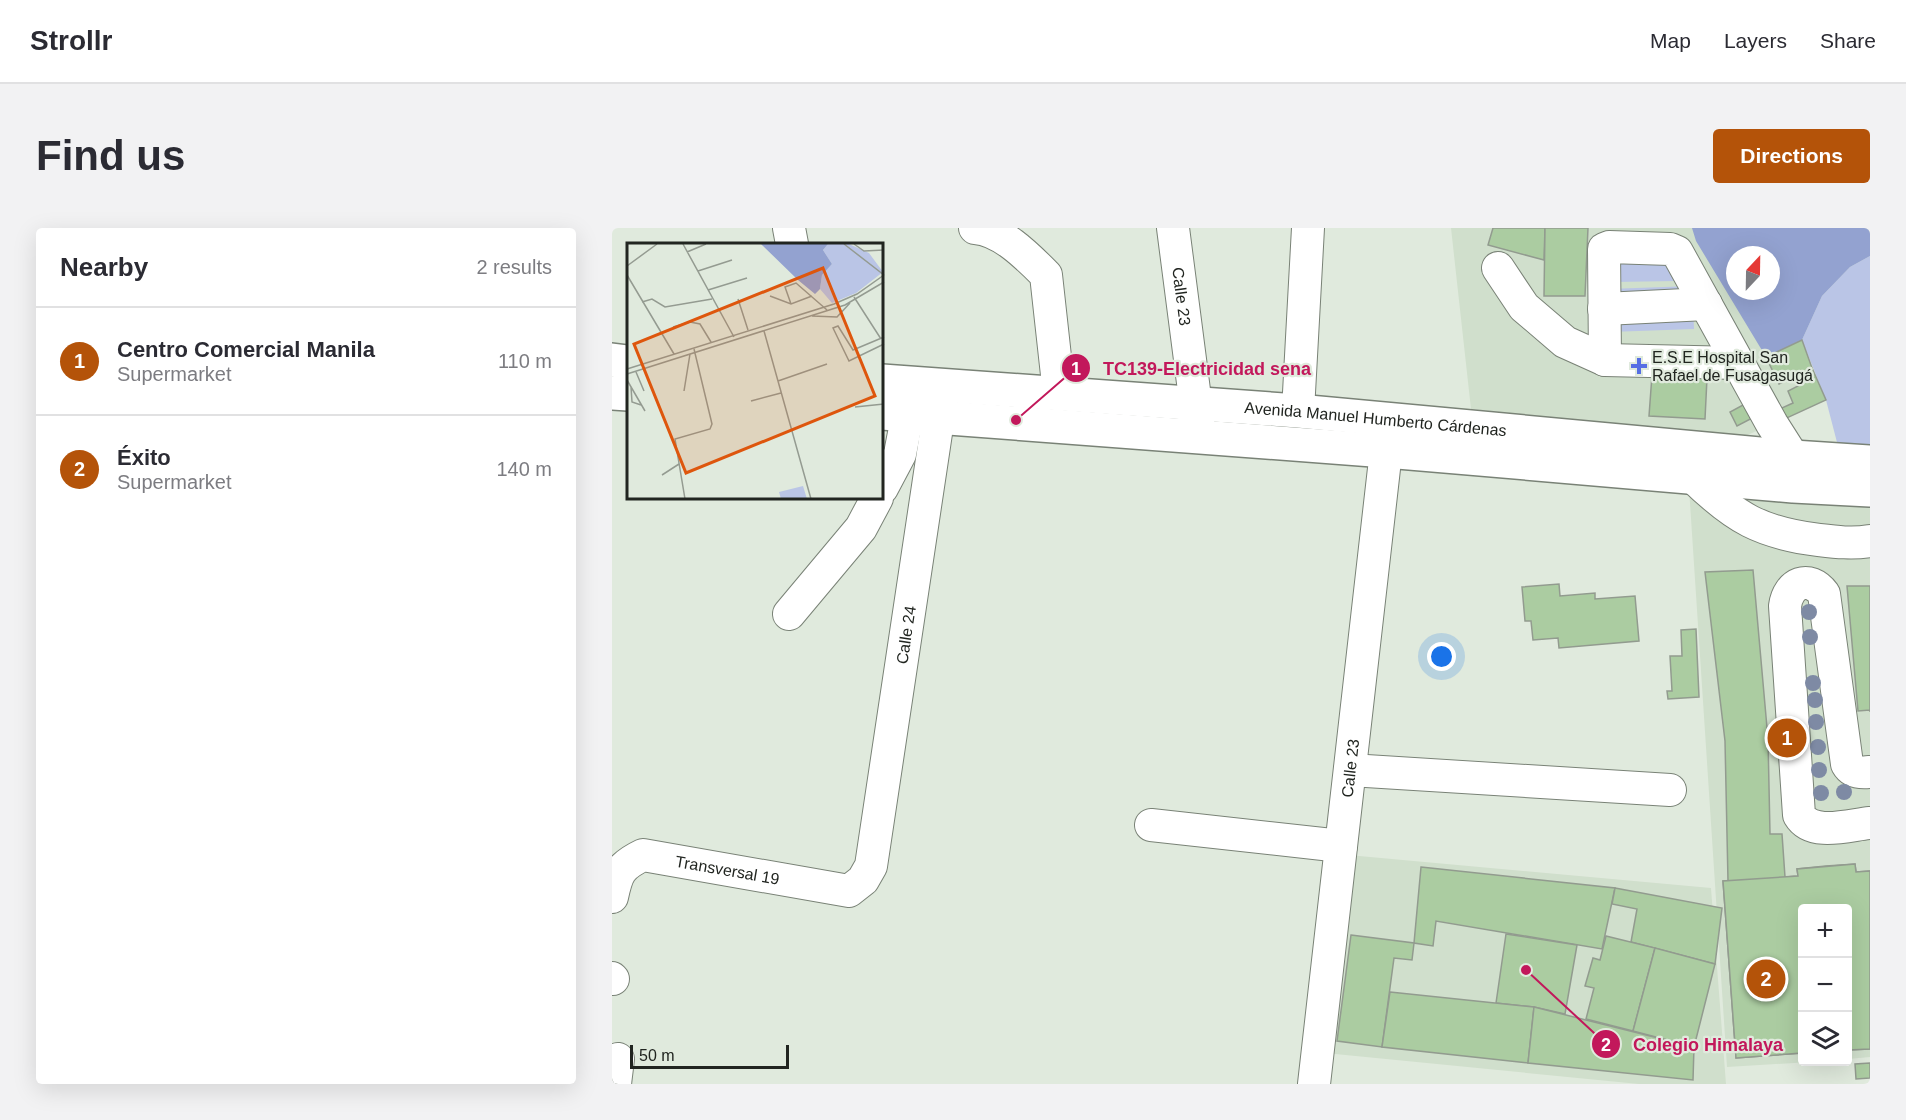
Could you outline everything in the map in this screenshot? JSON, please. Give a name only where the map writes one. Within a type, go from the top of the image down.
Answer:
[{"type":"main road","points":[[612,360],[627,362]]},
{"type":"main road","name":"Avenida Manuel Humberto Cárdenas","points":[[884,381],[1298,411],[1793,471],[1870,490]]},
{"type":"main road","points":[[612,393],[627,394]]},
{"type":"main road","name":"Avenida Manuel Humberto Cárdenas","points":[[910,415],[1693,477],[1793,471],[1870,462]]},
{"type":"street","points":[[789,228],[792,243]]},
{"type":"street","points":[[975,228],[1004,239],[1046,275],[1059,393]]},
{"type":"street","name":"Calle 23","points":[[1173,228],[1200,437]]},
{"type":"street","points":[[1298,411],[1308,228]]},
{"type":"street","points":[[1605,360],[1604,249],[1609,247],[1670,249],[1677,252],[1738,363],[1793,471]]},
{"type":"street","points":[[1498,268],[1524,307],[1566,342],[1605,360],[1738,363]]},
{"type":"street","points":[[1604,309],[1706,304]]},
{"type":"street","name":"Calle 24","points":[[863,880],[871,866],[910,415],[943,386]]},
{"type":"street","points":[[884,484],[900,454],[910,415]]},
{"type":"street","name":"Calle 23","points":[[1314,1084],[1386,451]]},
{"type":"street","points":[[1693,477],[1736,514],[1769,531],[1837,543],[1870,542]]},
{"type":"street","points":[[789,614],[861,528],[876,500]]},
{"type":"street","points":[[1870,772],[1857,772],[1847,764],[1824,594],[1819,588],[1810,584],[1796,585],[1786,595],[1785,606],[1799,815],[1807,824],[1819,828],[1870,823]]},
{"type":"street","points":[[1350,770],[1670,790]]},
{"type":"street","points":[[1151,825],[1341,846]]},
{"type":"street","name":"Transversal 19","points":[[612,897],[616,877],[626,863],[643,855],[765,886],[849,891],[863,880]]},
{"type":"shaded area","name":"E.S.E Hospital San Rafael de Fusagasugá","points":[[1451,228],[1777,228],[1798,331],[1826,400],[1743,437],[1471,409]]},
{"type":"shaded area","points":[[1692,228],[1870,228],[1870,256],[1850,267],[1822,296],[1802,340],[1766,357],[1732,300],[1780,300],[1780,246],[1726,246],[1726,291],[1696,241]]},
{"type":"shaded area","points":[[1870,256],[1870,452],[1839,450],[1826,400],[1802,340],[1822,296],[1850,267]]},
{"type":"shaded area","points":[[1667,257],[1677,281],[1613,282],[1615,261]]},
{"type":"shaded area","points":[[1692,286],[1694,329],[1610,332],[1608,289]]},
{"type":"shaded area","points":[[1689,488],[1870,500],[1870,1057],[1852,1059],[1852,904],[1798,904],[1798,1063],[1727,1067]]},
{"type":"shaded area","points":[[1348,855],[1711,888],[1726,1084],[1639,1084],[1325,1053]]},
{"type":"building","points":[[1493,228],[1545,228],[1544,260],[1488,245]]},
{"type":"building","points":[[1545,228],[1588,228],[1585,296],[1544,296]]},
{"type":"building","points":[[1802,340],[1812,368],[1779,384],[1766,357]]},
{"type":"building","points":[[1812,368],[1826,400],[1778,422],[1773,412],[1793,403],[1788,391],[1802,384],[1798,375]]},
{"type":"building","points":[[1652,375],[1707,378],[1705,419],[1649,416]]},
{"type":"building","points":[[1754,399],[1762,413],[1737,426],[1730,412]]},
{"type":"building","points":[[1753,570],[1768,739],[1770,834],[1782,834],[1785,877],[1798,876],[1797,869],[1826,866],[1855,864],[1856,872],[1870,871],[1870,1049],[1852,1050],[1852,904],[1798,904],[1798,1053],[1736,1058],[1723,881],[1728,881],[1725,741],[1705,572]]},
{"type":"building","points":[[1559,584],[1560,596],[1595,593],[1595,599],[1635,596],[1639,641],[1559,648],[1558,638],[1533,640],[1531,621],[1525,621],[1522,587]]},
{"type":"building","points":[[1847,586],[1870,586],[1870,710],[1858,711]]},
{"type":"building","points":[[1696,629],[1699,697],[1668,699],[1667,691],[1672,691],[1670,656],[1682,656],[1681,630]]},
{"type":"building","points":[[1855,864],[1856,872],[1870,871],[1870,1049],[1852,1050],[1852,904],[1798,904],[1798,1053],[1736,1058],[1723,881],[1798,876],[1797,869]]},
{"type":"building","points":[[1421,867],[1615,888],[1602,949],[1436,921],[1433,946],[1414,943]]},
{"type":"building","points":[[1615,888],[1722,908],[1715,964],[1631,942],[1637,909],[1612,904]]},
{"type":"building","points":[[1506,934],[1577,945],[1565,1014],[1534,1007],[1496,1003]]},
{"type":"building","points":[[1351,935],[1414,943],[1412,960],[1394,958],[1382,1047],[1337,1041]]},
{"type":"building","points":[[1606,936],[1655,948],[1633,1031],[1586,1019],[1594,988],[1585,986],[1593,958],[1600,960]]},
{"type":"building","points":[[1655,948],[1715,964],[1694,1047],[1633,1031]]},
{"type":"building","points":[[1390,992],[1534,1007],[1528,1063],[1382,1047]]},
{"type":"building","points":[[1534,1007],[1694,1047],[1693,1080],[1528,1063]]},
{"type":"building","points":[[1870,1063],[1870,1078],[1856,1079],[1855,1064]]},
{"type":"place","name":"E.S.E Hospital San Rafael de Fusagasugá","points":[[1639,366]]},
{"type":"place","name":"TC139-Electricidad sena","points":[[1016,420]]},
{"type":"place","name":"Centro Comercial Manila","points":[[1787,738]]},
{"type":"place","name":"Colegio Himalaya","points":[[1526,970]]},
{"type":"place","name":"Éxito","points":[[1766,979]]}]
